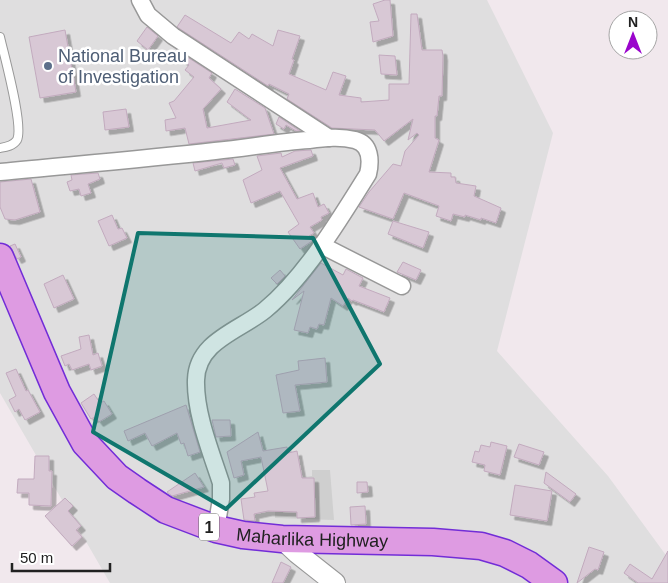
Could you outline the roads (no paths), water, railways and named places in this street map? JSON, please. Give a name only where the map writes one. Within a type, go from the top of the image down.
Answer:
[{"type":"highway","name":"Maharlika Highway","points":[[0,257],[58,392],[85,443],[117,477],[166,510],[216,529],[243,535],[282,539],[449,543],[481,546],[504,553],[529,565],[554,583]]},
{"type":"street","points":[[140,0],[148,15],[173,36],[330,138]]},
{"type":"street","points":[[0,172],[330,138],[356,140],[370,154],[371,163],[368,174],[321,245],[291,284],[264,310],[222,336],[203,355],[196,379],[200,413],[222,491],[216,529]]},
{"type":"street","points":[[321,245],[402,286]]},
{"type":"street","points":[[282,539],[335,583]]},
{"type":"lane","points":[[0,37],[17,114],[18,132],[17,139],[12,145],[0,148]]},
{"type":"place","name":"National Bureau of Investigation","points":[[48,66]]}]
